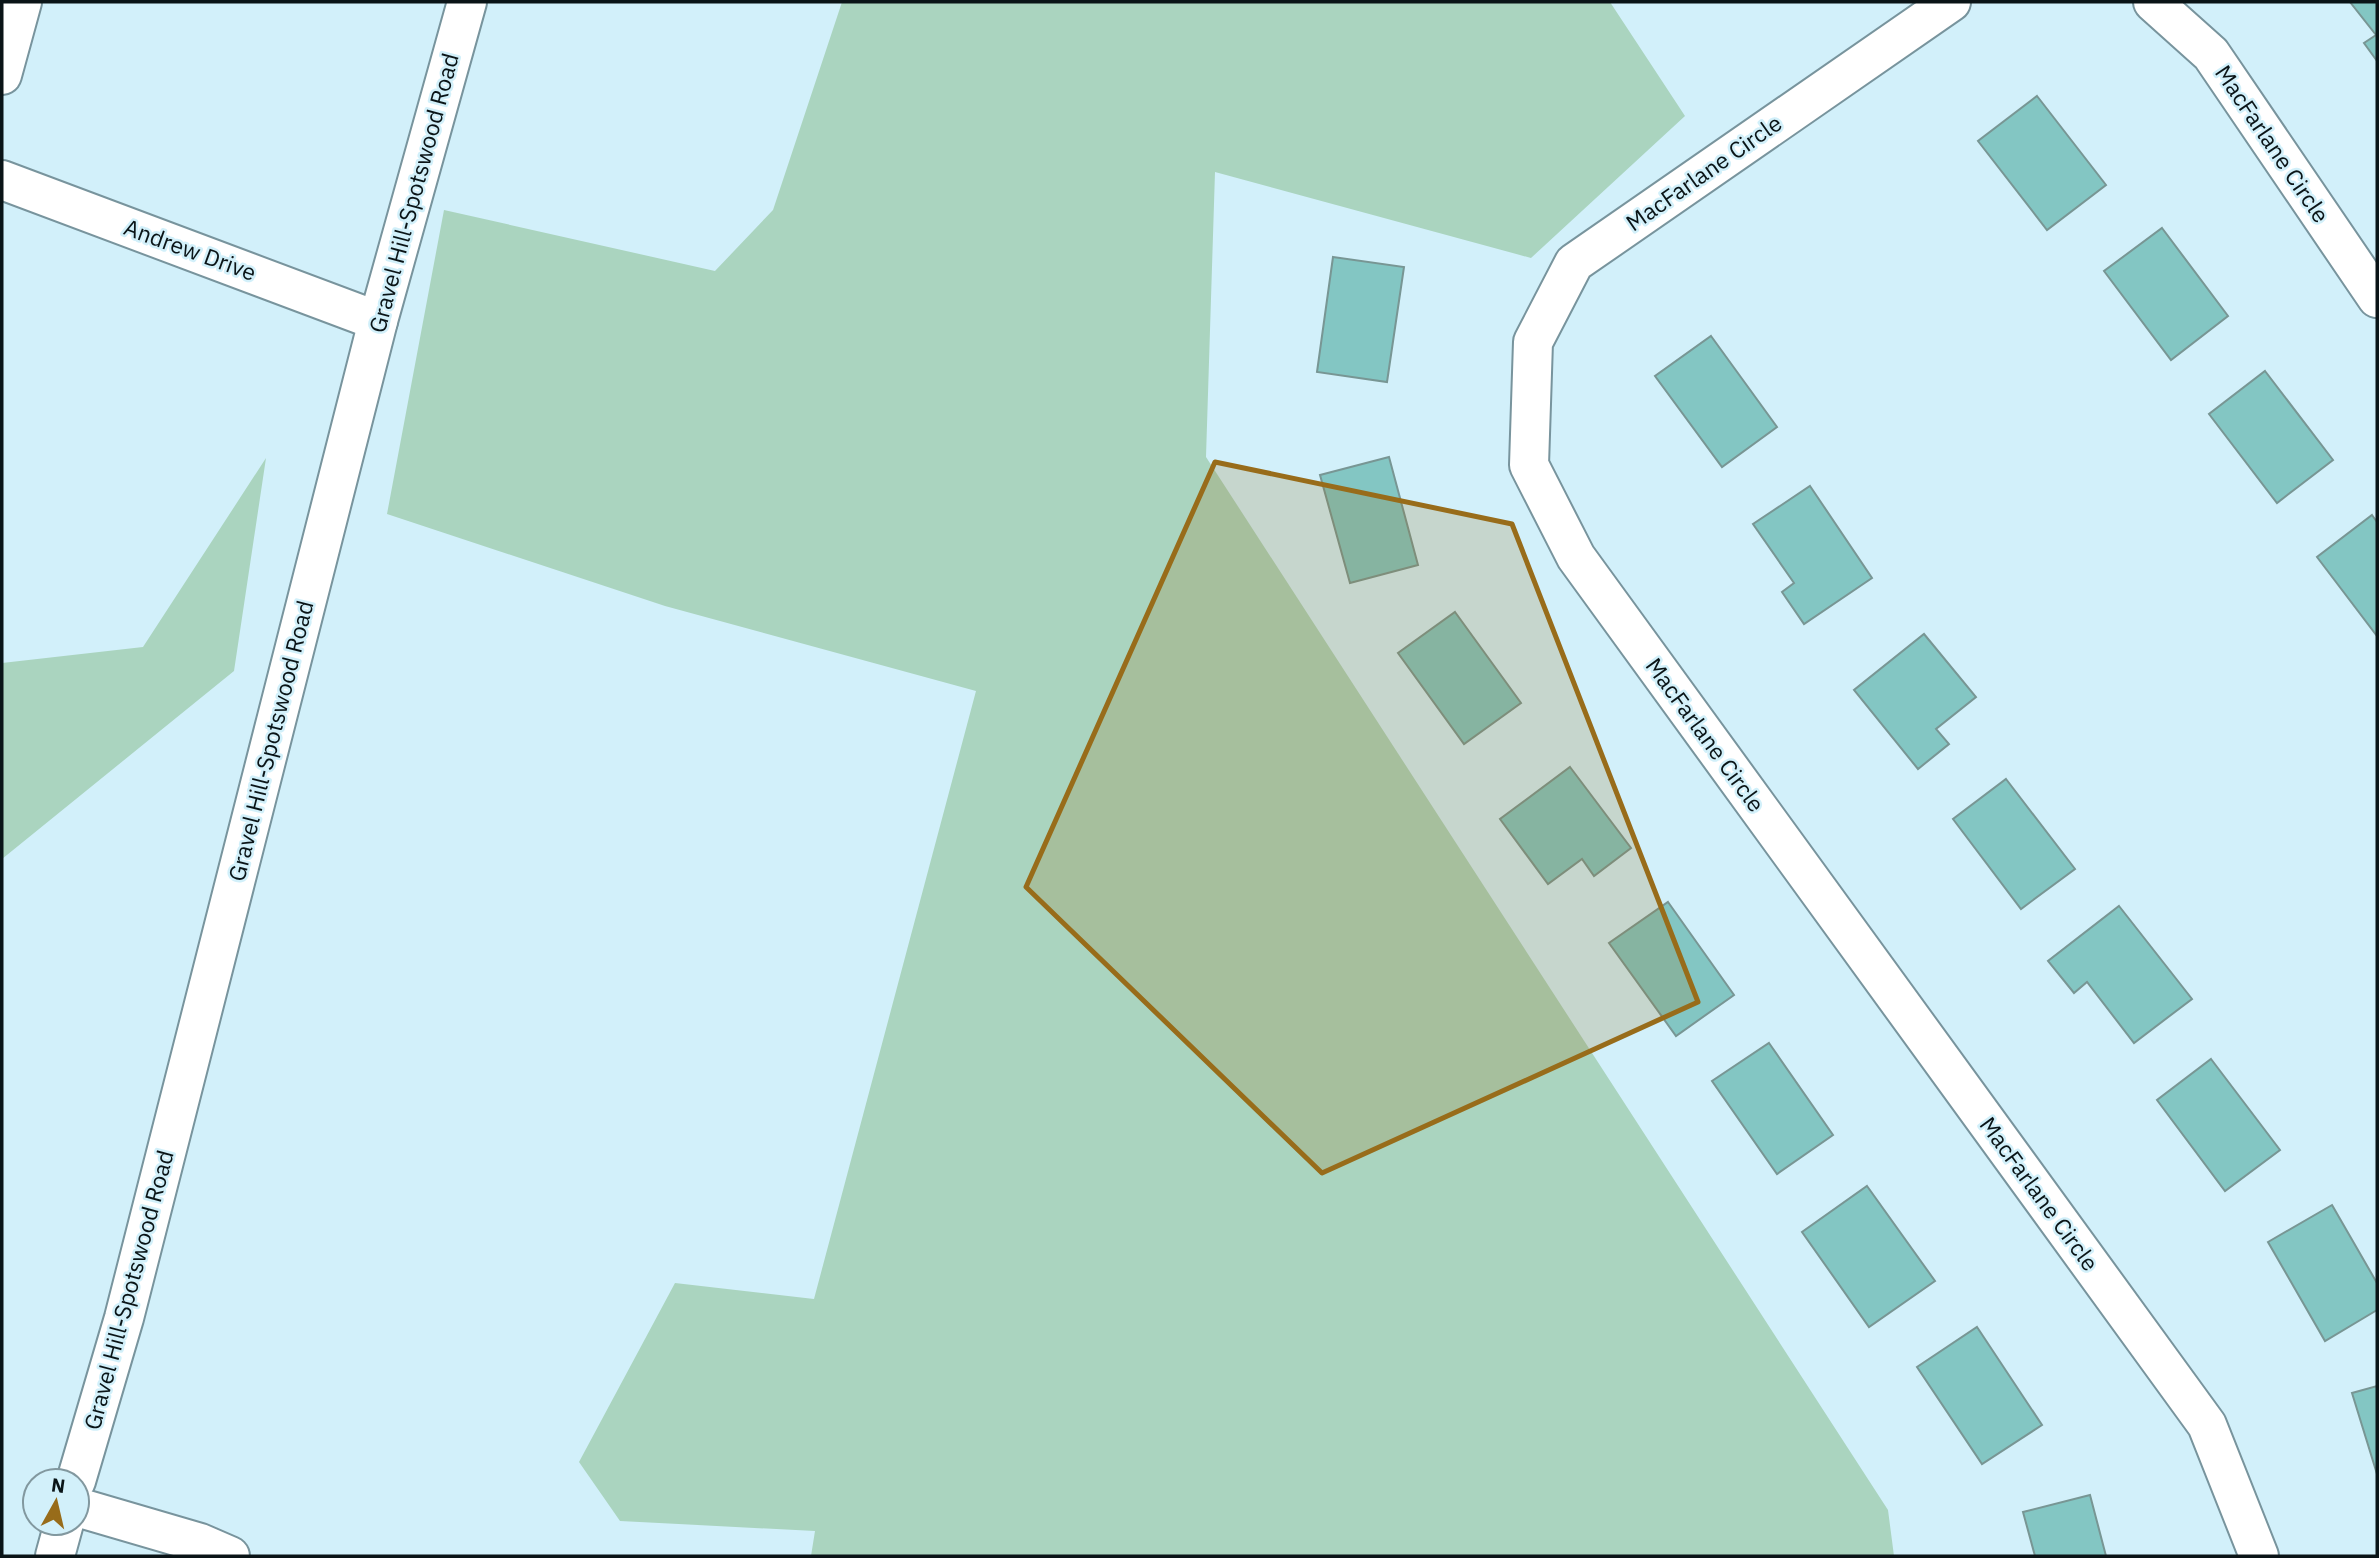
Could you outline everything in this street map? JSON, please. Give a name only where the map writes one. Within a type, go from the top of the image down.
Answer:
[{"type":"street","points":[[2,75],[22,2]]},
{"type":"street","name":"Gravel Hill-Spotswood Road","points":[[80,1467],[124,1318],[378,321],[467,2]]},
{"type":"street","name":"MacFarlane Circle","points":[[1951,2],[1574,263],[1533,342],[1529,466],[1576,557],[2207,1425],[2259,1556]]},
{"type":"street","name":"MacFarlane Circle","points":[[2153,2],[2211,54],[2377,298]]},
{"type":"street","name":"Andrew Drive","points":[[2,180],[378,321]]},
{"type":"street","points":[[91,1511],[200,1543],[230,1556]]},
{"type":"street","points":[[55,1556],[60,1537]]},
{"type":"highlighted area","points":[[1215,462],[1512,524],[1698,1002],[1322,1173],[1026,887]]},
{"type":"green space","points":[[842,2],[1610,2],[1685,116],[1531,258],[1215,172],[1206,457],[1888,1510],[1894,1556],[811,1556],[815,1531],[620,1521],[579,1462],[675,1283],[814,1299],[976,691],[665,606],[387,514],[444,210],[715,271],[773,210]]},
{"type":"green space","points":[[266,458],[234,671],[2,859],[2,663],[143,647]]},
{"type":"building","points":[[2350,2],[2377,2],[2377,61],[2364,43],[2376,35]]},
{"type":"building","points":[[2037,96],[2106,185],[2047,230],[1978,141]]},
{"type":"building","points":[[2162,228],[2228,316],[2171,360],[2104,271]]},
{"type":"building","points":[[1333,257],[1404,267],[1387,382],[1317,372]]},
{"type":"building","points":[[1711,336],[1777,427],[1722,467],[1655,376]]},
{"type":"building","points":[[2265,371],[2333,460],[2277,503],[2209,414]]},
{"type":"building","points":[[1389,457],[1418,565],[1350,583],[1320,475]]},
{"type":"building","points":[[1810,486],[1872,578],[1804,624],[1782,592],[1794,583],[1753,524]]},
{"type":"building","points":[[2372,515],[2377,522],[2377,636],[2317,557]]},
{"type":"building","points":[[1455,612],[1521,703],[1464,744],[1398,653]]},
{"type":"building","points":[[1924,634],[1976,697],[1936,729],[1949,744],[1918,769],[1854,690]]},
{"type":"building","points":[[1570,767],[1631,848],[1594,876],[1582,859],[1548,884],[1500,819]]},
{"type":"building","points":[[2006,779],[2075,869],[2021,909],[1953,819]]},
{"type":"building","points":[[1668,902],[1734,995],[1676,1036],[1609,943]]},
{"type":"building","points":[[2119,906],[2192,999],[2134,1043],[2087,982],[2074,993],[2048,961]]},
{"type":"building","points":[[1769,1043],[1833,1135],[1777,1174],[1712,1081]]},
{"type":"building","points":[[2211,1059],[2280,1150],[2225,1191],[2157,1100]]},
{"type":"building","points":[[1867,1186],[1935,1281],[1869,1327],[1802,1232]]},
{"type":"building","points":[[2332,1205],[2377,1283],[2377,1310],[2325,1341],[2268,1242]]},
{"type":"building","points":[[1977,1327],[2042,1425],[1982,1464],[1917,1367]]},
{"type":"building","points":[[2377,1386],[2377,1474],[2352,1393]]},
{"type":"building","points":[[2090,1495],[2106,1556],[2035,1556],[2023,1512]]}]
